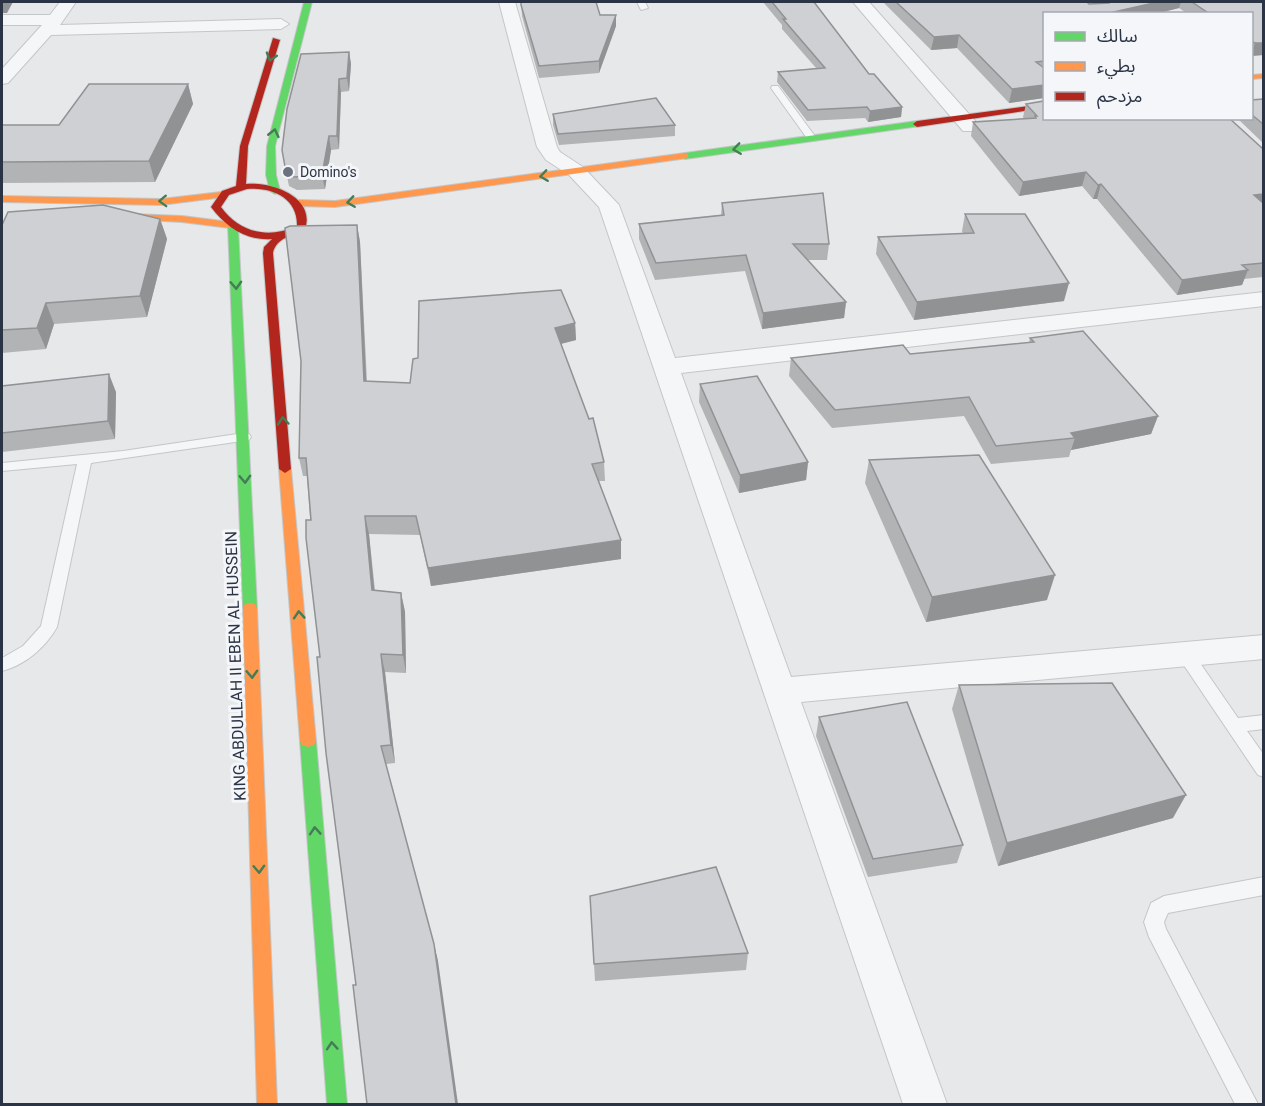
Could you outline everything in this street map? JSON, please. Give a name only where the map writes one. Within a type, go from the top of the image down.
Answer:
[{"type":"main road","points":[[274,191],[271,176],[271,146],[308,2]]},
{"type":"main road","points":[[241,187],[244,146],[284,16]]},
{"type":"main road","points":[[2,199],[161,202],[221,195],[241,187],[253,186],[274,191],[299,203],[335,204],[582,177],[966,122],[1043,106]]},
{"type":"main road","points":[[329,218],[812,139],[1043,116]]},
{"type":"main road","points":[[221,195],[216,207],[223,219],[232,225]]},
{"type":"main road","points":[[96,216],[182,219],[232,225],[262,236],[280,237],[307,225],[299,203]]},
{"type":"main road","name":"KING ABDULLAH II EBEN AL HUSSEIN","points":[[232,225],[244,437],[267,1104]]},
{"type":"main road","points":[[280,237],[269,247],[268,253],[337,1104]]},
{"type":"street","points":[[2,79],[51,25],[68,2]]},
{"type":"street","points":[[507,2],[547,147],[553,156],[582,177],[609,205],[925,1104]]},
{"type":"street","points":[[861,2],[966,122]]},
{"type":"street","points":[[2,20],[51,25],[284,16]]},
{"type":"street","points":[[665,367],[1263,299]]},
{"type":"street","points":[[779,691],[1263,647]]},
{"type":"lane","points":[[775,88],[812,139]]},
{"type":"lane","points":[[2,467],[85,459],[244,437]]},
{"type":"lane","points":[[2,665],[22,656],[40,642],[49,627],[85,459]]},
{"type":"lane","points":[[1185,654],[1263,770]]},
{"type":"lane","points":[[1234,725],[1263,722]]},
{"type":"lane","points":[[1247,1104],[1156,931],[1154,922],[1158,909],[1164,905],[1263,886]]},
{"type":"building","points":[[521,2],[596,2],[600,15],[616,15],[599,61],[539,66]]},
{"type":"building","points":[[772,2],[814,2],[869,74],[874,74],[902,107],[870,111],[867,107],[808,110],[778,72],[825,68],[783,19],[786,19]]},
{"type":"building","points":[[896,2],[1087,2],[1089,4],[1158,2],[1114,12],[1043,12],[1043,61],[1036,62],[1043,67],[1043,85],[1012,89],[959,35],[934,37]]},
{"type":"building","points":[[1192,2],[1263,2],[1263,43],[1253,42],[1253,12],[1207,12]]},
{"type":"building","points":[[349,52],[347,78],[339,79],[337,136],[329,136],[322,175],[294,177],[286,172],[282,150],[287,109],[301,54]]},
{"type":"building","points":[[89,84],[188,84],[149,161],[2,162],[2,125],[59,125]]},
{"type":"building","points":[[656,98],[675,125],[558,134],[553,114]]},
{"type":"building","points":[[1263,99],[1263,124],[1253,116],[1253,100]]},
{"type":"building","points":[[1043,101],[1043,120],[1231,120],[1263,148],[1263,194],[1254,195],[1263,203],[1263,263],[1242,265],[1248,270],[1182,280],[1101,184],[1098,185],[1086,172],[1023,182],[973,122],[1036,118],[1037,116],[1026,104]]},
{"type":"building","points":[[823,193],[829,244],[793,244],[846,302],[763,313],[746,255],[656,263],[639,224],[724,215],[722,203]]},
{"type":"building","points":[[103,205],[160,219],[140,296],[46,303],[37,328],[2,330],[2,225],[8,212]]},
{"type":"building","points":[[965,214],[1025,214],[1069,283],[917,302],[878,237],[974,233]]},
{"type":"building","points":[[357,225],[364,381],[410,383],[413,359],[418,358],[419,301],[561,290],[575,323],[555,328],[589,419],[593,418],[604,462],[592,464],[621,540],[428,568],[416,516],[365,516],[372,590],[401,593],[403,655],[381,654],[391,745],[381,746],[434,944],[456,1104],[367,1104],[353,985],[356,985],[326,753],[317,657],[320,657],[306,538],[306,520],[311,520],[306,458],[299,458],[301,361],[285,228]]},
{"type":"building","points":[[1083,331],[1158,416],[1071,433],[1075,438],[996,446],[969,397],[835,410],[791,358],[903,345],[910,354],[1034,342],[1030,338]]},
{"type":"building","points":[[109,374],[108,421],[2,433],[2,386]]},
{"type":"building","points":[[757,376],[808,462],[740,475],[700,384]]},
{"type":"building","points":[[979,455],[1055,575],[932,597],[869,460]]},
{"type":"building","points":[[1112,683],[1186,795],[1007,843],[959,685]]},
{"type":"building","points":[[907,702],[963,845],[873,859],[819,717]]},
{"type":"building","points":[[716,867],[748,953],[594,964],[590,896]]},
{"type":"traffic: fast","points":[[275,191],[271,175],[271,146],[308,2]]},
{"type":"traffic: fast","points":[[685,156],[917,124]]},
{"type":"traffic: fast","points":[[233,226],[250,608]]},
{"type":"traffic: fast","points":[[308,741],[337,1104]]},
{"type":"traffic: slow","points":[[1253,77],[1264,76]]},
{"type":"traffic: slow","points":[[299,203],[335,204],[685,156]]},
{"type":"traffic: slow","points":[[2,199],[161,202],[221,195]]},
{"type":"traffic: slow","points":[[108,216],[182,219],[230,225]]},
{"type":"traffic: slow","points":[[285,469],[308,741]]},
{"type":"traffic: slow","points":[[250,608],[267,1104]]},
{"type":"traffic: jam","points":[[241,187],[244,146],[276,40]]},
{"type":"traffic: jam","points":[[917,124],[1043,106]]},
{"type":"traffic: jam","points":[[253,186],[281,193],[295,201],[300,208],[302,227],[290,233],[266,236],[255,235],[233,225],[216,207],[218,201],[230,190],[253,186]]},
{"type":"traffic: jam","points":[[280,237],[269,247],[268,253],[285,469]]},
{"type":"place","name":"Domino's","points":[[288,172]]}]
